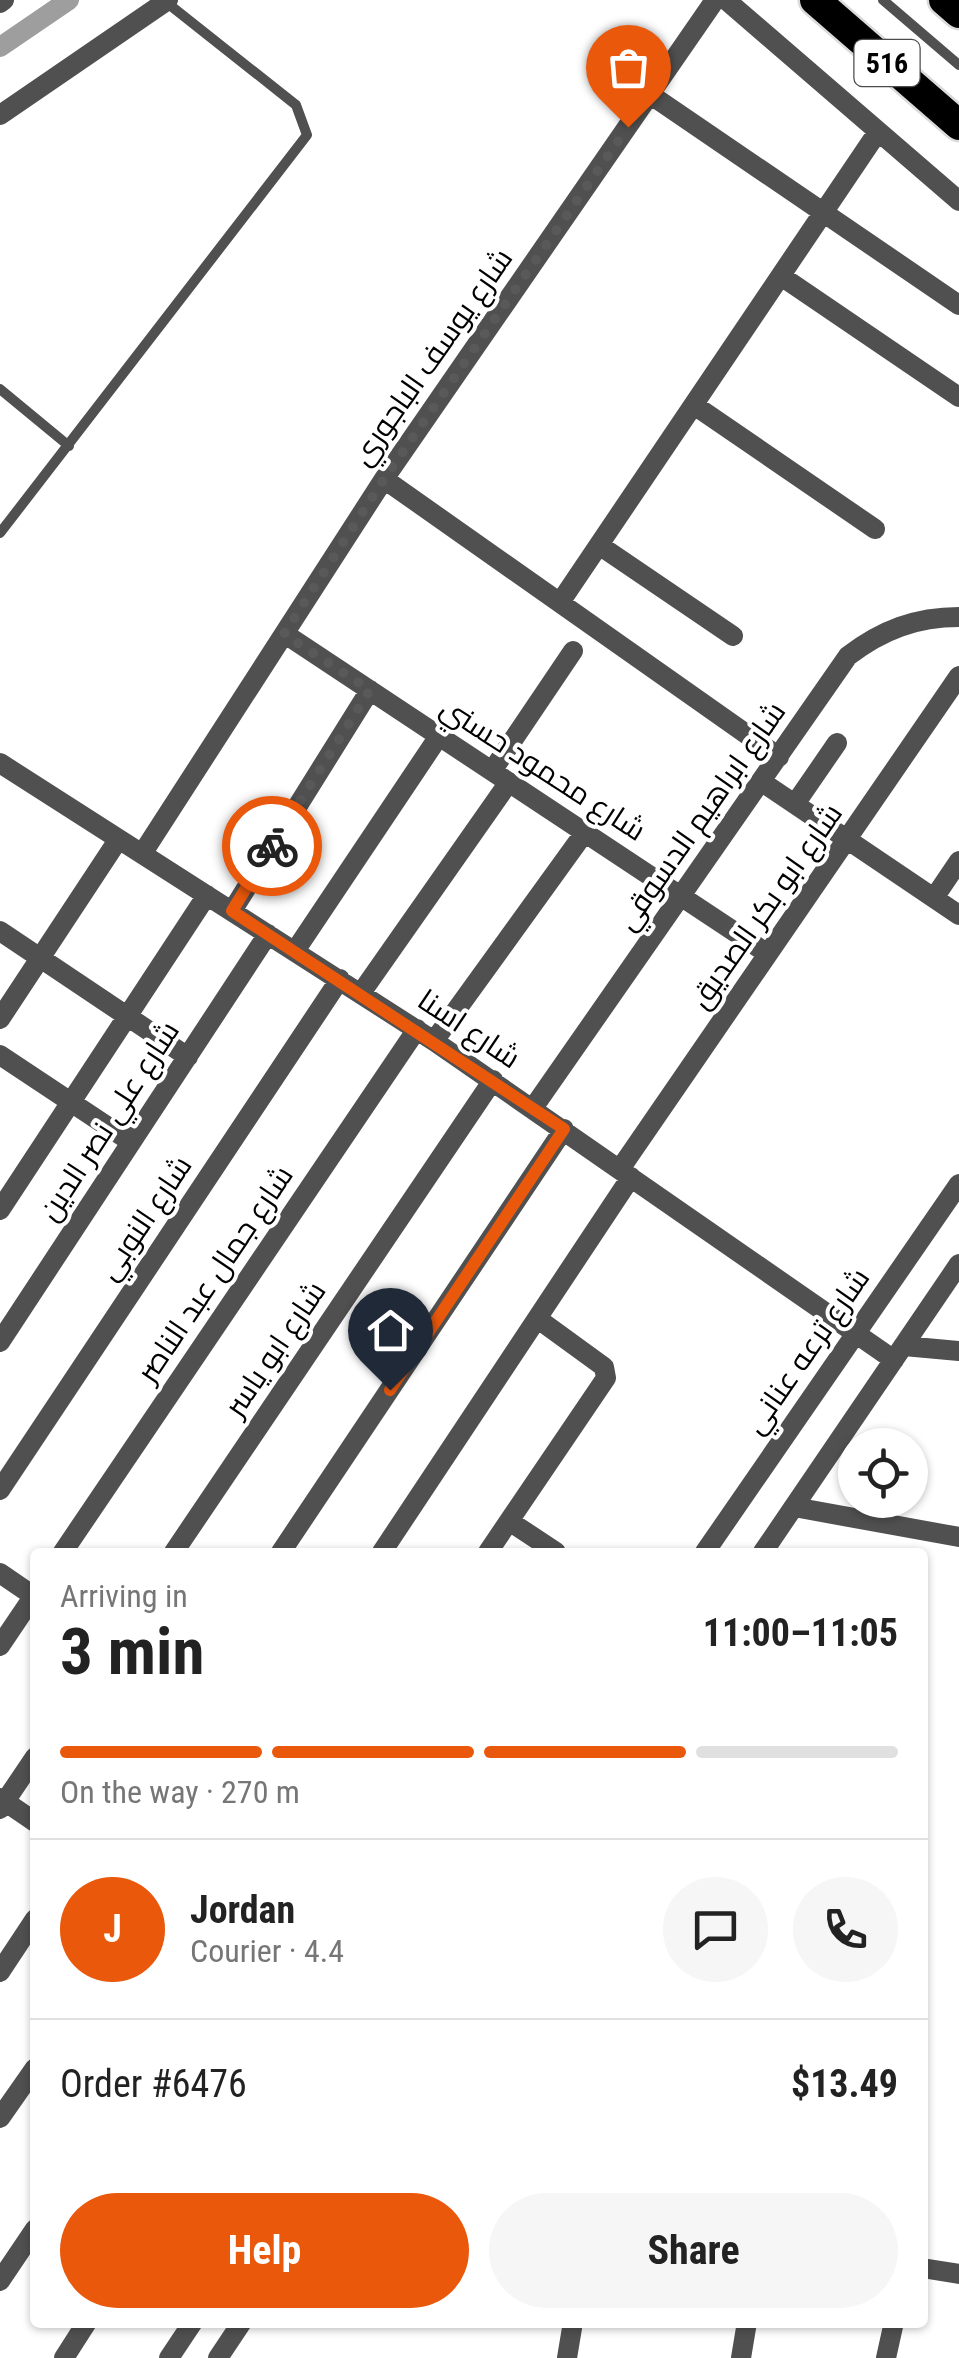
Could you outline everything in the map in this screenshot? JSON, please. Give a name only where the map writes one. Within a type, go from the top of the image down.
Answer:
[{"type":"highway","name":"516","points":[[815,0],[959,125]]},
{"type":"highway","points":[[944,0],[959,13]]},
{"type":"street","name":"شارع يوسف الباجوري","points":[[142,854],[384,479],[715,0]]},
{"type":"street","points":[[726,0],[959,201]]},
{"type":"street","points":[[0,115],[167,1]]},
{"type":"street","points":[[651,95],[959,305]]},
{"type":"street","points":[[562,601],[877,134]]},
{"type":"street","points":[[781,276],[959,397]]},
{"type":"street","points":[[694,404],[875,528]]},
{"type":"street","points":[[384,479],[779,757]]},
{"type":"street","points":[[599,545],[733,636]]},
{"type":"street","points":[[936,617],[959,632]]},
{"type":"street","name":"شارع ابراهيم الدسوقي","points":[[533,1108],[848,656],[890,629],[936,617],[959,617]]},
{"type":"street","name":"شارع محمود حسني","points":[[284,634],[768,954]]},
{"type":"street","points":[[362,993],[501,776],[573,651]]},
{"type":"street","name":"شارع ابو بكر الصديق","points":[[385,1548],[538,1319],[626,1173],[768,954],[959,676]]},
{"type":"street","points":[[232,911],[370,690]]},
{"type":"street","points":[[295,951],[439,736]]},
{"type":"street","points":[[794,804],[837,742]]},
{"type":"street","name":"شارع اسنا","points":[[0,763],[340,978],[857,1334],[899,1353]]},
{"type":"street","points":[[762,782],[959,914]]},
{"type":"street","name":"شارع جمال عبد الناصر","points":[[66,1548],[425,1035],[585,832]]},
{"type":"street","points":[[0,1019],[118,840]]},
{"type":"street","points":[[934,898],[959,861]]},
{"type":"street","points":[[0,1210],[206,895]]},
{"type":"street","points":[[0,931],[188,1056]]},
{"type":"street","name":"شارع علي نصر الدين","points":[[0,1342],[268,934]]},
{"type":"street","name":"شارع النوبي","points":[[0,1490],[340,978]]},
{"type":"street","points":[[0,1056],[131,1142]]},
{"type":"street","name":"شارع ابو ياسر","points":[[177,1548],[493,1080]]},
{"type":"street","points":[[283,1548],[564,1129]]},
{"type":"street","name":"شارع ترعه عناني","points":[[708,1548],[959,1184]]},
{"type":"street","points":[[767,1548],[959,1264]]},
{"type":"street","points":[[491,1548],[606,1378],[604,1367],[538,1319]]},
{"type":"street","points":[[899,1353],[959,1351]]},
{"type":"street","points":[[794,1507],[959,1537]]},
{"type":"street","points":[[509,1521],[550,1548]]},
{"type":"street","points":[[0,1573],[30,1593]]},
{"type":"street","points":[[0,1646],[30,1603]]},
{"type":"street","points":[[30,1764],[2,1803],[30,1819]]},
{"type":"street","points":[[0,1972],[30,1927]]},
{"type":"street","points":[[0,2118],[30,2075]]},
{"type":"street","points":[[0,2280],[30,2236]]},
{"type":"street","points":[[928,2269],[959,2274]]},
{"type":"street","points":[[64,2358],[83,2328]]},
{"type":"street","points":[[170,2358],[190,2328]]},
{"type":"street","points":[[218,2358],[238,2328]]},
{"type":"street","points":[[567,2358],[572,2328]]},
{"type":"street","points":[[741,2358],[747,2328]]},
{"type":"street","points":[[886,2358],[893,2328]]},
{"type":"lane","points":[[883,0],[959,65]]},
{"type":"lane","points":[[0,533],[307,135],[296,105],[167,1]]},
{"type":"lane","points":[[0,389],[69,446]]},
{"type":"waterway","points":[[0,47],[69,0]]},
{"type":"way so far","points":[[272,846],[370,690],[284,634],[384,479],[628,127]]},
{"type":"route","points":[[272,846],[232,911],[340,978],[564,1129],[390,1390]]}]
